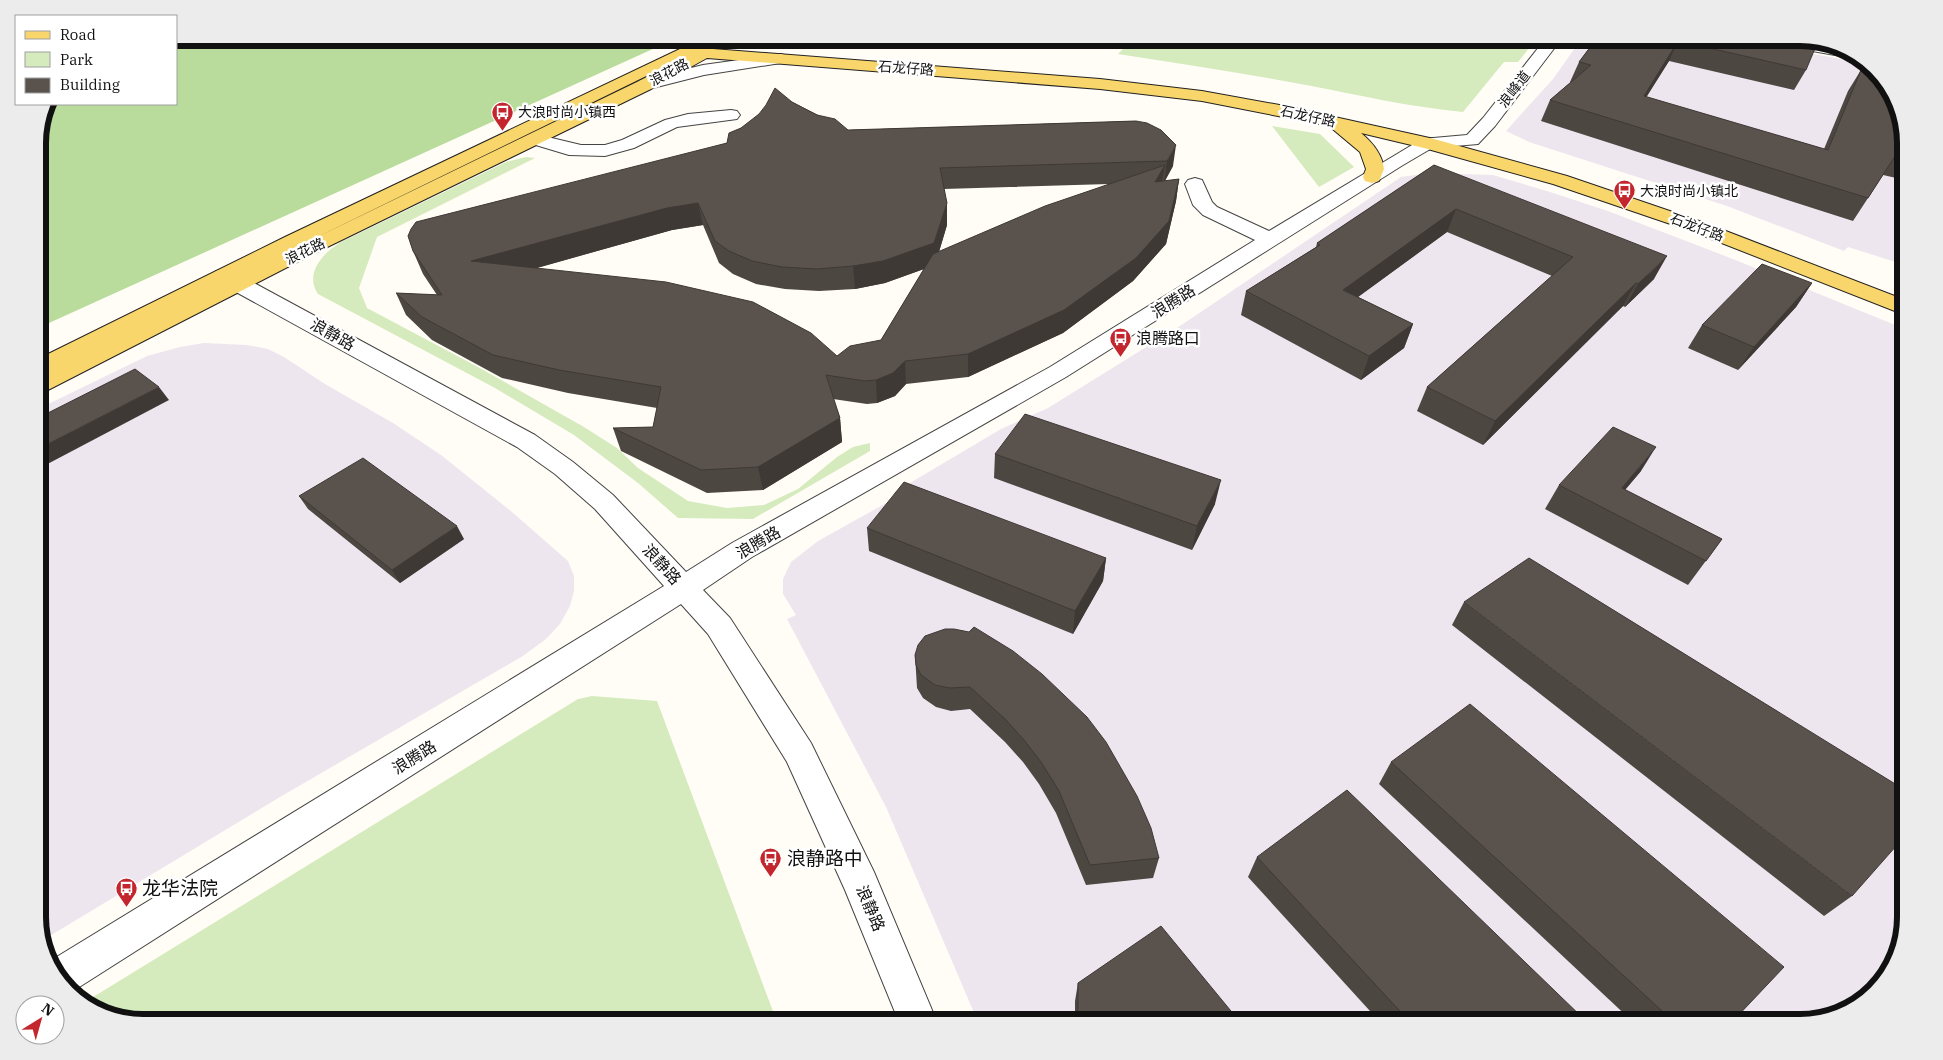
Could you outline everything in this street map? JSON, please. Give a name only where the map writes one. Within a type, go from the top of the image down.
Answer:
[{"type":"main road","name":"石龙仔路","points":[[698,46],[1018,62],[1144,72],[1283,95],[1395,119],[1586,172],[1737,224]]},
{"type":"main road","name":"石龙仔路","points":[[698,46],[781,59],[997,75],[1138,88],[1232,101],[1325,120],[1428,144],[1551,177],[1643,207],[1775,256],[1897,305]]},
{"type":"main road","name":"浪花路","points":[[46,364],[232,280],[645,85],[698,46]]},
{"type":"main road","name":"浪花路","points":[[46,382],[232,280],[292,241],[698,46]]},
{"type":"main road","points":[[1325,120],[1354,136],[1370,153],[1375,169],[1372,177]]},
{"type":"street","name":"浪峰道","points":[[1472,140],[1489,122],[1548,46]]},
{"type":"street","points":[[645,85],[703,70],[781,59]]},
{"type":"street","points":[[534,139],[565,149],[585,152],[605,151],[629,144],[671,124],[731,115]]},
{"type":"street","name":"浪腾路","points":[[65,974],[625,626],[742,550],[1058,372],[1428,144],[1472,140]]},
{"type":"street","points":[[1195,184],[1203,205],[1210,211],[1270,240]]},
{"type":"street","name":"浪静路","points":[[232,280],[526,441],[564,468],[604,502],[720,626],[799,753],[861,884],[915,1014]]},
{"type":"shaded area","points":[[1576,46],[1770,46],[1850,61],[1873,79],[1887,100],[1895,124],[1897,137],[1897,262],[1848,247],[1844,251],[1727,206],[1529,142],[1506,131],[1553,79]]},
{"type":"shaded area","points":[[1429,173],[1493,175],[1550,192],[1608,211],[1733,259],[1897,326],[1897,917],[1892,948],[1887,960],[1873,981],[1864,990],[1843,1004],[1813,1013],[1800,1014],[975,1014],[886,807],[787,619],[796,615],[783,594],[783,579],[791,562],[818,541],[897,497],[893,493],[1001,429],[1048,408],[1180,326],[1401,177]]},
{"type":"shaded area","points":[[204,343],[247,345],[268,349],[393,423],[441,455],[512,512],[568,561],[574,576],[574,591],[570,606],[560,624],[546,639],[523,656],[280,797],[48,937],[46,923],[46,405],[147,356]]},
{"type":"green space","points":[[178,46],[659,46],[46,324],[46,137],[51,112],[54,105],[178,105]]},
{"type":"green space","points":[[1126,46],[1531,46],[1518,62],[1504,62],[1463,112],[1404,104],[1259,76],[1118,54]]},
{"type":"green space","points":[[1272,126],[1320,134],[1354,167],[1319,187]]},
{"type":"green space","points":[[526,157],[535,158],[377,237],[359,288],[367,308],[478,367],[584,427],[617,448],[638,468],[688,501],[727,508],[764,505],[798,489],[837,457],[853,447],[870,443],[870,451],[753,519],[678,518],[638,483],[574,435],[495,388],[318,294],[313,279],[317,264],[341,242],[506,162]]},
{"type":"green space","points":[[592,696],[657,701],[774,1014],[137,1014],[112,1009],[91,998],[578,699]]},
{"type":"building","points":[[1591,46],[1675,46],[1644,96],[1828,150],[1861,70],[1865,71],[1880,89],[1892,112],[1897,137],[1897,153],[1868,198],[1550,100],[1591,65],[1579,62]]},
{"type":"building","points":[[1700,46],[1815,47],[1806,70]]},
{"type":"building","points":[[775,88],[792,102],[817,115],[835,119],[848,130],[1136,121],[1147,123],[1161,130],[1176,145],[1167,161],[940,168],[947,203],[934,243],[883,261],[853,266],[817,269],[782,267],[752,261],[729,251],[715,241],[698,203],[667,208],[471,261],[666,282],[753,302],[811,333],[837,356],[850,346],[881,340],[933,254],[1045,206],[1165,165],[1155,182],[1179,179],[1169,221],[1136,258],[1064,310],[968,354],[905,361],[893,373],[876,380],[865,381],[826,375],[840,418],[758,467],[701,470],[613,428],[653,427],[661,387],[559,370],[493,355],[422,317],[396,293],[442,295],[413,251],[408,236],[416,222],[727,143],[729,133],[741,128],[759,114]]},
{"type":"building","points":[[1434,165],[1667,256],[1638,284],[1636,283],[1495,421],[1427,387],[1573,257],[1456,209],[1343,290],[1413,324],[1369,356],[1246,291],[1320,245],[1317,243]]},
{"type":"building","points":[[1762,264],[1812,283],[1754,347],[1702,325]]},
{"type":"building","points":[[135,369],[159,387],[46,445],[46,414]]},
{"type":"building","points":[[1025,414],[1221,480],[1197,526],[995,454]]},
{"type":"building","points":[[1613,427],[1656,447],[1622,488],[1722,539],[1706,561],[1559,485]]},
{"type":"building","points":[[363,458],[457,526],[392,570],[299,496]]},
{"type":"building","points":[[904,482],[1106,558],[1075,611],[867,528]]},
{"type":"building","points":[[1529,558],[1897,785],[1897,845],[1852,896],[1464,602]]},
{"type":"building","points":[[974,627],[1013,651],[1042,674],[1087,717],[1106,742],[1137,796],[1151,828],[1159,858],[1090,865],[1059,791],[1041,762],[1024,740],[1006,720],[970,687],[950,688],[935,685],[921,675],[916,665],[915,655],[918,645],[925,636],[945,629],[969,632]]},
{"type":"building","points":[[1470,704],[1784,967],[1740,1014],[1665,1014],[1391,762]]},
{"type":"building","points":[[1347,790],[1579,1014],[1403,1014],[1257,857]]},
{"type":"building","points":[[1161,926],[1233,1014],[1078,1014],[1078,983]]},
{"type":"place","name":"大浪时尚小镇西","points":[[502,131]]},
{"type":"place","name":"大浪时尚小镇北","points":[[1624,210]]},
{"type":"place","name":"浪腾路口","points":[[1120,357]]},
{"type":"place","name":"浪静路中","points":[[771,877]]},
{"type":"place","name":"龙华法院","points":[[126,907]]}]
